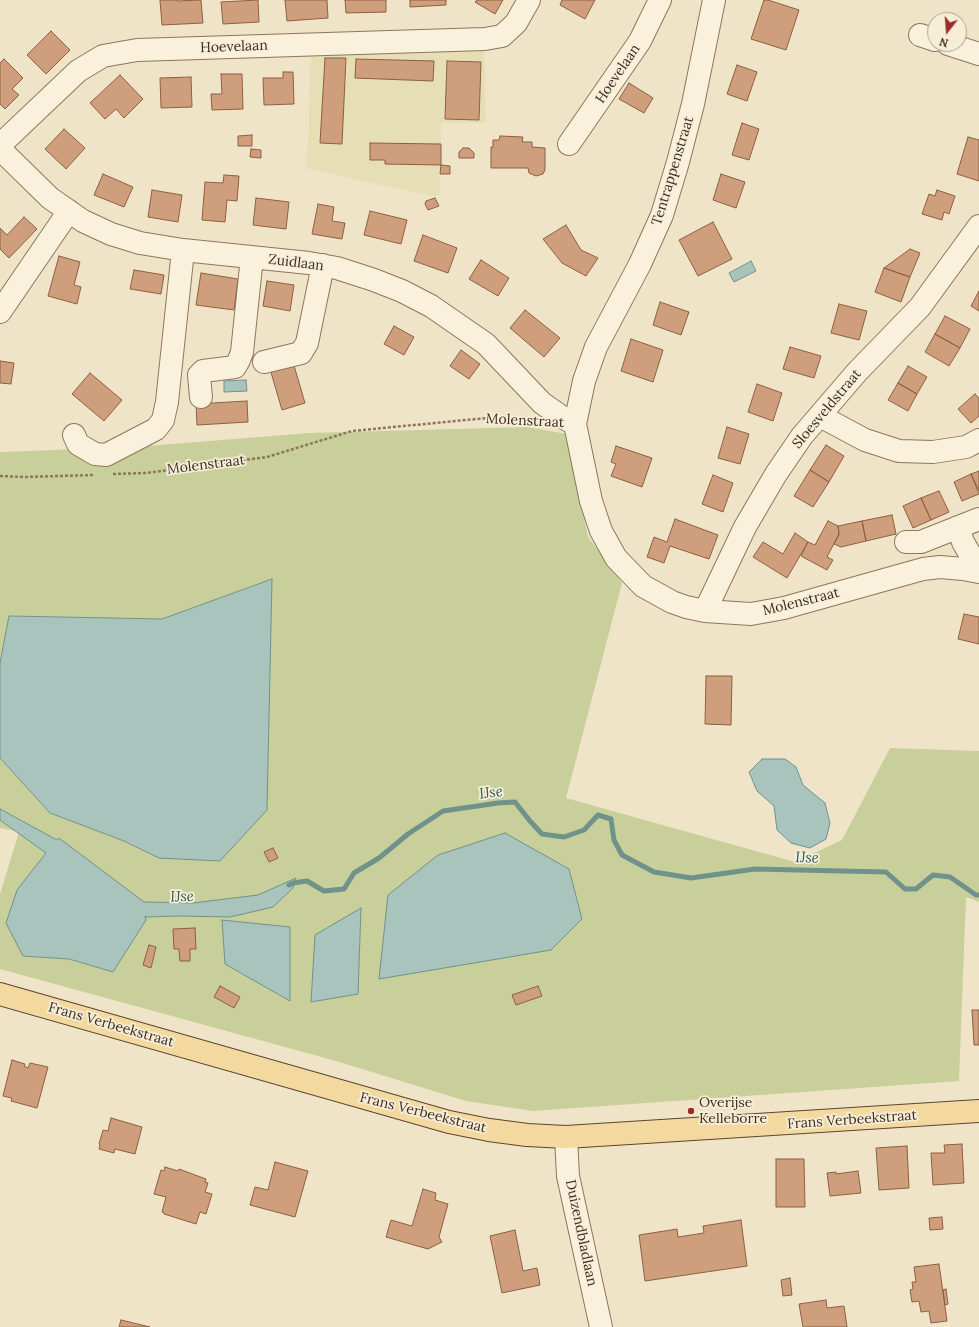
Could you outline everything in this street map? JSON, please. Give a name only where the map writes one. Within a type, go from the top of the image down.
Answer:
[{"type":"main road","name":"Frans Verbeekstraat","points":[[0,994],[449,1122],[489,1130],[527,1135],[566,1137],[979,1111]]},
{"type":"street","name":"Hoevelaan","points":[[0,145],[78,70],[103,56],[137,50],[485,39],[502,36],[516,23],[529,0]]},
{"type":"street","name":"Hoevelaan","points":[[569,144],[640,42],[660,0]]},
{"type":"street","name":"Tentrappenstraat","points":[[575,424],[584,381],[596,347],[640,264],[662,215],[693,104],[714,0]]},
{"type":"street","points":[[967,50],[979,54]]},
{"type":"street","name":"Zuidlaan","points":[[0,149],[50,198],[83,221],[111,234],[140,243],[183,250],[309,263],[337,268],[402,291],[431,306],[486,344],[542,402],[562,417],[575,424]]},
{"type":"street","points":[[0,312],[68,211]]},
{"type":"street","name":"Sloesveldstraat","points":[[705,611],[745,527],[776,474],[802,436],[857,372],[920,308],[979,226]]},
{"type":"street","points":[[74,435],[78,444],[95,454],[106,455],[156,429],[163,420],[167,402],[183,250]]},
{"type":"street","points":[[201,397],[199,375],[203,371],[235,367],[242,352],[252,257]]},
{"type":"street","points":[[264,362],[301,353],[307,343],[323,266]]},
{"type":"street","points":[[820,416],[865,440],[899,451],[933,452],[966,446],[979,440]]},
{"type":"street","name":"Molenstraat","points":[[575,424],[590,501],[601,531],[616,558],[643,586],[672,602],[705,611],[751,614],[784,608],[923,569],[940,567],[976,571]]},
{"type":"street","points":[[906,542],[921,542],[979,519]]},
{"type":"street","points":[[958,528],[976,571]]},
{"type":"street","name":"Duizendbladlaan","points":[[566,1137],[568,1176],[601,1327]]},
{"type":"path","name":"Molenstraat","points":[[108,474],[146,473],[267,457],[352,431],[487,418],[534,420]]},
{"type":"path","points":[[0,476],[24,477],[100,474]]},
{"type":"shaded area","points":[[484,46],[486,123],[441,123],[440,195],[430,196],[305,168],[308,141],[311,51]]},
{"type":"green space","points":[[527,427],[567,434],[588,537],[622,583],[566,798],[795,862],[842,840],[890,748],[979,751],[979,902],[966,897],[959,1081],[533,1111],[466,1101],[336,1061],[0,969],[0,894],[19,832],[0,828],[0,758],[50,813],[124,841],[159,858],[272,579],[162,619],[9,616],[0,663],[0,452],[135,447],[309,433]],"holes":[[[51,845],[113,972],[69,959],[23,956],[41,860]],[[361,909],[358,993],[311,1002]]]},
{"type":"water","points":[[751,261],[756,271],[734,282],[729,273]]},
{"type":"water","points":[[246,380],[247,391],[224,392],[224,381]]},
{"type":"water","points":[[272,579],[267,810],[220,861],[159,858],[124,841],[50,813],[0,758],[0,663],[9,616],[162,619]]},
{"type":"water","points":[[762,759],[785,759],[796,767],[803,785],[825,803],[830,823],[826,839],[810,848],[791,843],[777,830],[774,806],[757,791],[749,772]]},
{"type":"water","points":[[0,809],[57,840],[59,838],[144,902],[193,903],[258,895],[296,878],[293,888],[273,907],[230,917],[145,916],[146,920],[113,972],[69,959],[23,956],[6,923],[17,890],[46,853],[0,820]]},
{"type":"water","points":[[505,833],[569,869],[582,919],[551,950],[379,979],[388,895],[438,855]]},
{"type":"water","points":[[361,908],[358,994],[311,1002],[315,935]]},
{"type":"water","points":[[222,920],[290,927],[290,1001],[225,964]]},
{"type":"building","points":[[160,0],[201,0],[203,23],[162,25]]},
{"type":"building","points":[[258,0],[259,22],[223,24],[221,2]]},
{"type":"building","points":[[285,0],[327,0],[328,18],[287,21]]},
{"type":"building","points":[[345,0],[386,0],[386,12],[346,13]]},
{"type":"building","points":[[410,0],[446,0],[446,5],[410,7]]},
{"type":"building","points":[[477,0],[503,0],[495,14],[475,2]]},
{"type":"building","points":[[562,0],[595,0],[585,19],[560,5]]},
{"type":"building","points":[[764,0],[799,10],[786,50],[751,39]]},
{"type":"building","points":[[51,31],[70,50],[46,74],[27,55]]},
{"type":"building","points":[[325,58],[346,58],[342,144],[320,143]]},
{"type":"building","points":[[4,59],[23,78],[12,89],[19,95],[5,109],[0,104],[0,63]]},
{"type":"building","points":[[356,59],[434,61],[433,81],[355,78]]},
{"type":"building","points":[[447,61],[481,62],[479,120],[445,119]]},
{"type":"building","points":[[737,65],[757,72],[747,101],[727,94]]},
{"type":"building","points":[[283,72],[293,72],[294,104],[264,105],[263,78],[283,78]]},
{"type":"building","points":[[221,74],[242,74],[243,109],[212,110],[211,94],[222,94]]},
{"type":"building","points":[[120,75],[143,99],[124,118],[116,109],[105,119],[90,103]]},
{"type":"building","points":[[191,77],[192,107],[161,108],[160,78]]},
{"type":"building","points":[[629,83],[653,98],[644,113],[619,99]]},
{"type":"building","points":[[742,123],[759,129],[749,160],[732,155]]},
{"type":"building","points":[[64,129],[85,148],[66,169],[45,149]]},
{"type":"building","points":[[252,135],[252,146],[238,146],[238,136]]},
{"type":"building","points":[[500,136],[523,137],[522,142],[532,142],[532,147],[545,148],[545,170],[543,174],[536,176],[529,173],[528,168],[491,168],[491,147],[493,147],[493,140],[499,140]]},
{"type":"building","points":[[968,137],[979,140],[979,181],[957,174]]},
{"type":"building","points":[[370,143],[441,144],[441,165],[385,164],[385,160],[370,160]]},
{"type":"building","points":[[463,148],[469,148],[474,153],[474,158],[459,158],[459,152]]},
{"type":"building","points":[[251,149],[261,150],[261,158],[250,157]]},
{"type":"building","points":[[441,165],[450,166],[450,174],[440,174]]},
{"type":"building","points":[[103,174],[133,187],[124,207],[94,195]]},
{"type":"building","points":[[721,174],[745,182],[736,208],[713,200]]},
{"type":"building","points":[[224,175],[239,176],[237,201],[227,200],[225,222],[202,220],[205,182],[223,183]]},
{"type":"building","points":[[152,190],[182,195],[178,222],[148,217]]},
{"type":"building","points":[[937,190],[955,196],[949,214],[944,212],[942,220],[922,214],[929,194],[935,196]]},
{"type":"building","points":[[256,198],[289,202],[286,229],[253,225]]},
{"type":"building","points":[[435,198],[439,206],[428,210],[425,204],[426,201]]},
{"type":"building","points":[[318,204],[334,207],[332,221],[345,223],[342,239],[312,234]]},
{"type":"building","points":[[370,211],[407,220],[401,244],[364,235]]},
{"type":"building","points":[[24,217],[37,229],[9,258],[0,249],[0,228],[7,235]]},
{"type":"building","points":[[713,222],[732,259],[698,276],[679,240]]},
{"type":"building","points":[[566,225],[581,250],[598,258],[586,276],[562,263],[543,239]]},
{"type":"building","points":[[423,235],[457,248],[448,273],[414,261]]},
{"type":"building","points":[[910,249],[920,253],[910,277],[884,268]]},
{"type":"building","points":[[59,256],[80,262],[74,285],[81,287],[77,304],[48,296]]},
{"type":"building","points":[[481,260],[509,278],[498,296],[469,279]]},
{"type":"building","points":[[884,268],[910,277],[901,302],[875,292]]},
{"type":"building","points":[[134,270],[164,275],[161,294],[130,289]]},
{"type":"building","points":[[201,273],[238,279],[234,310],[196,305]]},
{"type":"building","points":[[267,281],[294,285],[290,311],[263,306]]},
{"type":"building","points":[[979,291],[979,311],[971,306]]},
{"type":"building","points":[[660,302],[689,312],[681,335],[653,325]]},
{"type":"building","points":[[839,304],[867,311],[859,340],[831,333]]},
{"type":"building","points":[[525,310],[560,338],[544,357],[510,328]]},
{"type":"building","points":[[945,316],[970,329],[960,348],[935,334]]},
{"type":"building","points":[[394,326],[414,337],[404,355],[384,344]]},
{"type":"building","points":[[935,334],[960,348],[949,366],[925,352]]},
{"type":"building","points":[[631,339],[663,350],[653,382],[621,371]]},
{"type":"building","points":[[790,347],[821,356],[814,378],[783,369]]},
{"type":"building","points":[[461,350],[480,364],[469,379],[450,366]]},
{"type":"building","points":[[0,361],[14,363],[11,384],[0,383]]},
{"type":"building","points":[[293,362],[305,403],[282,410],[270,369]]},
{"type":"building","points":[[908,366],[927,377],[917,394],[898,383]]},
{"type":"building","points":[[90,373],[122,400],[104,421],[72,394]]},
{"type":"building","points":[[898,383],[917,394],[908,411],[888,400]]},
{"type":"building","points":[[757,384],[782,393],[773,421],[748,412]]},
{"type":"building","points":[[975,394],[979,398],[979,416],[971,423],[958,409]]},
{"type":"building","points":[[247,401],[248,422],[197,425],[196,404]]},
{"type":"building","points":[[727,427],[749,434],[740,464],[718,458]]},
{"type":"building","points":[[826,445],[844,456],[829,482],[810,470]]},
{"type":"building","points":[[616,446],[652,458],[642,487],[611,476],[616,464],[611,462]]},
{"type":"building","points":[[810,470],[829,482],[813,507],[794,496]]},
{"type":"building","points":[[979,471],[979,491],[971,474]]},
{"type":"building","points":[[971,474],[979,494],[962,501],[954,482]]},
{"type":"building","points":[[713,475],[733,483],[723,512],[702,504]]},
{"type":"building","points":[[939,491],[949,512],[931,520],[921,498]]},
{"type":"building","points":[[921,498],[931,520],[913,528],[903,506]]},
{"type":"building","points":[[892,515],[896,534],[866,541],[862,521]]},
{"type":"building","points":[[675,519],[718,535],[709,559],[670,546],[664,563],[647,557],[654,537],[667,542]]},
{"type":"building","points":[[828,521],[838,526],[839,534],[827,557],[833,560],[827,570],[801,556],[808,542],[815,545]]},
{"type":"building","points":[[862,521],[866,541],[841,547],[834,544],[839,534],[838,526]]},
{"type":"building","points":[[795,533],[808,542],[787,578],[753,557],[763,542],[783,554]]},
{"type":"building","points":[[964,614],[979,617],[979,644],[958,639]]},
{"type":"building","points":[[706,676],[732,676],[731,725],[705,724]]},
{"type":"building","points":[[273,848],[278,858],[269,862],[264,852]]},
{"type":"building","points":[[195,928],[196,949],[190,949],[190,961],[180,961],[179,949],[174,949],[173,929]]},
{"type":"building","points":[[149,945],[156,947],[151,968],[143,965]]},
{"type":"building","points":[[220,986],[240,997],[234,1008],[214,997]]},
{"type":"building","points":[[538,986],[542,996],[516,1005],[512,995]]},
{"type":"building","points":[[972,1010],[979,1010],[979,1045],[974,1045]]},
{"type":"building","points":[[12,1060],[25,1064],[24,1066],[28,1068],[30,1063],[48,1067],[37,1108],[11,1101],[12,1098],[3,1096]]},
{"type":"building","points":[[111,1118],[142,1127],[135,1154],[115,1149],[114,1153],[99,1149],[103,1130],[108,1131]]},
{"type":"building","points":[[962,1144],[964,1183],[933,1185],[931,1153],[945,1153],[944,1145]]},
{"type":"building","points":[[907,1146],[909,1188],[879,1190],[876,1148]]},
{"type":"building","points":[[776,1159],[804,1159],[805,1207],[776,1207]]},
{"type":"building","points":[[275,1162],[308,1171],[295,1217],[250,1205],[255,1187],[268,1190]]},
{"type":"building","points":[[165,1167],[178,1171],[179,1169],[206,1179],[205,1182],[208,1183],[205,1192],[212,1194],[206,1214],[200,1212],[196,1224],[164,1214],[162,1212],[166,1197],[154,1194],[161,1170],[164,1171]]},
{"type":"building","points":[[858,1171],[861,1193],[830,1196],[827,1173],[836,1172],[836,1174]]},
{"type":"building","points":[[423,1189],[436,1193],[435,1200],[448,1204],[439,1237],[442,1242],[428,1249],[386,1237],[391,1220],[412,1226]]},
{"type":"building","points":[[942,1217],[943,1229],[930,1230],[929,1218]]},
{"type":"building","points":[[741,1220],[747,1266],[645,1281],[639,1235],[677,1229],[678,1237],[704,1233],[703,1226]]},
{"type":"building","points":[[515,1230],[523,1271],[537,1268],[540,1285],[502,1293],[490,1236]]},
{"type":"building","points":[[939,1264],[947,1321],[931,1323],[929,1311],[921,1312],[919,1301],[912,1302],[910,1290],[913,1289],[912,1282],[916,1282],[914,1267]]},
{"type":"building","points":[[790,1278],[792,1295],[783,1296],[781,1280]]},
{"type":"building","points":[[946,1289],[948,1304],[945,1305],[943,1290]]},
{"type":"building","points":[[826,1300],[827,1308],[844,1306],[847,1327],[803,1327],[799,1304]]},
{"type":"building","points":[[121,1320],[150,1327],[119,1327]]},
{"type":"waterway","name":"IJse","points":[[289,885],[307,881],[324,891],[344,889],[354,873],[379,858],[408,834],[443,811],[515,802],[542,834],[564,837],[584,830],[598,815],[611,819],[614,840],[622,855],[654,872],[691,878],[755,869],[886,872],[905,889],[916,889],[933,875],[950,877],[976,895],[979,895]]},
{"type":"place","name":"Overijse Kelleborre","points":[[691,1111]]}]
